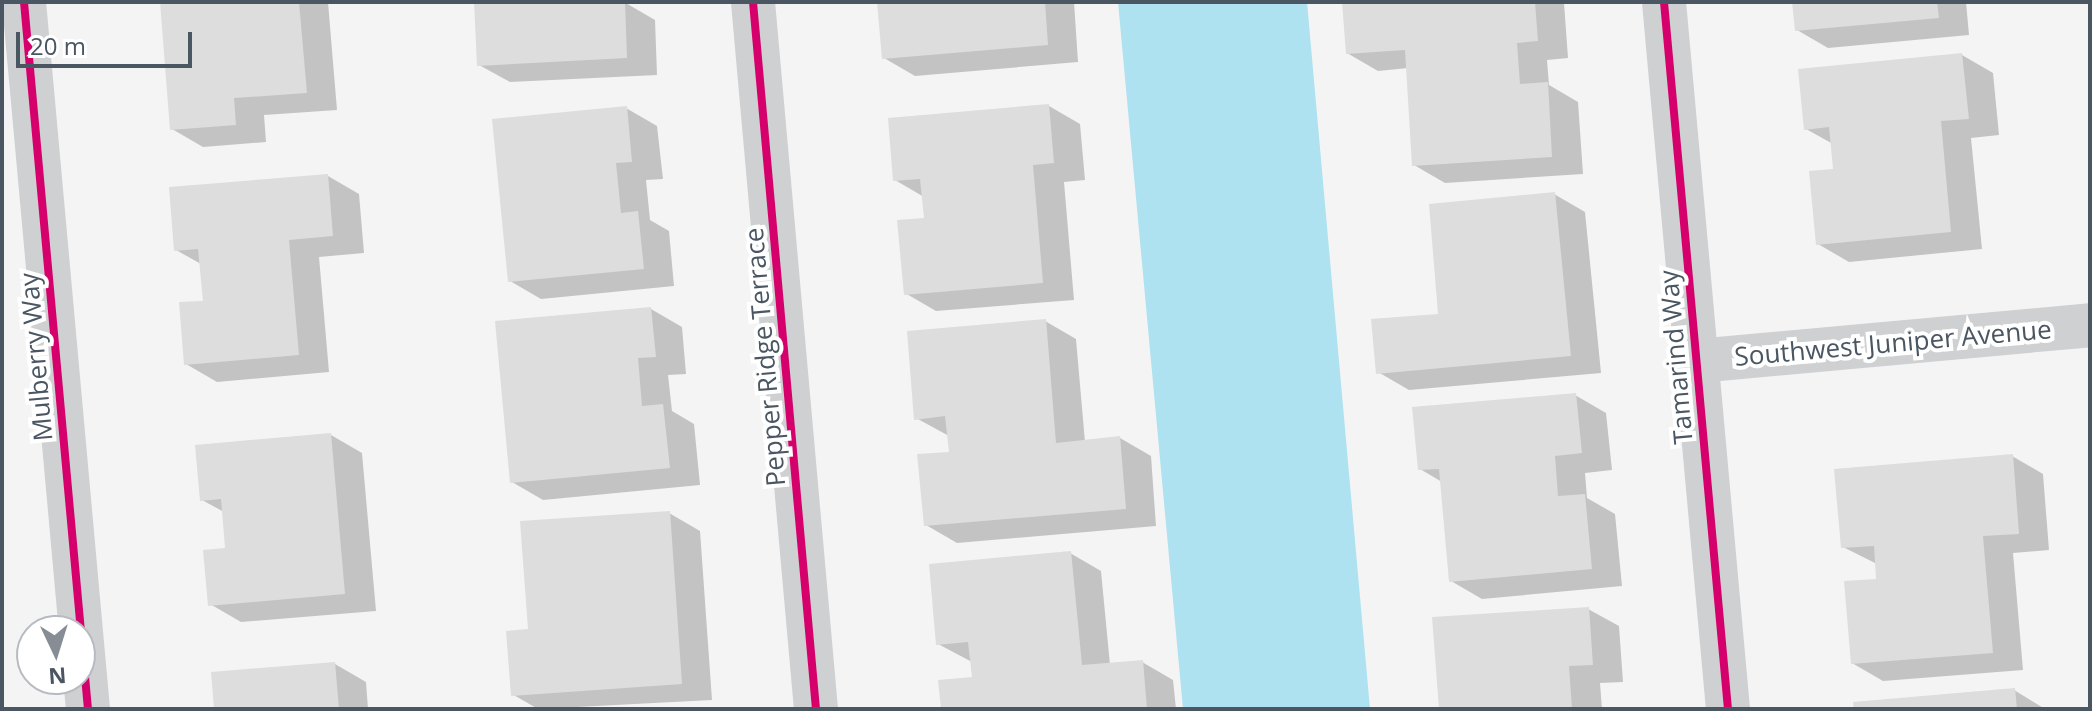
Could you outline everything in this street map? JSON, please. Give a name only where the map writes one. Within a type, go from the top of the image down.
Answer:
[{"type":"street","name":"Mulberry Way","points":[[24,2],[88,709]]},
{"type":"street","name":"Pepper Ridge Terrace","points":[[753,2],[816,709]]},
{"type":"street","name":"Tamarind Way","points":[[1664,2],[1728,709]]},
{"type":"street","name":"Southwest Juniper Avenue","points":[[1697,361],[2090,325]]},
{"type":"water","points":[[1118,2],[1307,2],[1370,709],[1183,709]]},
{"type":"building","points":[[160,2],[299,2],[307,93],[234,98],[236,125],[170,130]]},
{"type":"building","points":[[474,2],[625,2],[627,58],[477,66]]},
{"type":"building","points":[[877,2],[1045,2],[1048,45],[882,59]]},
{"type":"building","points":[[1342,2],[1535,2],[1538,41],[1517,43],[1520,84],[1548,82],[1552,157],[1412,166],[1405,50],[1346,54]]},
{"type":"building","points":[[1792,2],[1937,2],[1939,18],[1795,31]]},
{"type":"building","points":[[1962,53],[1969,119],[1941,121],[1951,232],[1816,245],[1809,171],[1833,169],[1829,127],[1804,130],[1798,69]]},
{"type":"building","points":[[1049,104],[1054,163],[1033,165],[1043,283],[904,295],[897,220],[924,218],[920,179],[893,181],[888,118]]},
{"type":"building","points":[[627,106],[632,162],[616,163],[621,213],[638,211],[644,269],[508,282],[492,119]]},
{"type":"building","points":[[328,174],[333,236],[289,240],[299,355],[184,365],[179,302],[203,301],[198,249],[174,251],[169,187]]},
{"type":"building","points":[[1555,192],[1571,356],[1376,374],[1371,319],[1438,314],[1429,204]]},
{"type":"building","points":[[651,307],[656,357],[638,358],[642,406],[663,404],[670,468],[510,483],[495,321]]},
{"type":"building","points":[[1046,319],[1056,443],[1120,436],[1126,509],[924,526],[917,454],[949,452],[945,416],[914,420],[907,331]]},
{"type":"building","points":[[1576,393],[1582,453],[1555,456],[1558,496],[1585,494],[1592,569],[1449,582],[1439,469],[1418,470],[1412,407]]},
{"type":"building","points":[[331,433],[345,594],[208,606],[203,550],[225,548],[221,499],[200,501],[195,445]]},
{"type":"building","points":[[2013,454],[2019,534],[1983,536],[1993,653],[1851,664],[1844,581],[1876,579],[1874,546],[1841,548],[1834,469]]},
{"type":"building","points":[[670,511],[682,684],[511,696],[506,631],[528,629],[520,521]]},
{"type":"building","points":[[1071,551],[1082,665],[1143,660],[1147,709],[941,709],[938,680],[972,677],[968,642],[936,645],[929,564]]},
{"type":"building","points":[[1589,607],[1593,665],[1569,666],[1572,709],[1439,709],[1432,617]]},
{"type":"building","points":[[335,662],[339,709],[214,709],[211,672]]},
{"type":"building","points":[[2015,688],[2017,709],[1854,709],[1853,702]]},
{"type":"cycle path","points":[[24,2],[88,709]]},
{"type":"cycle path","points":[[753,2],[816,709]]},
{"type":"cycle path","points":[[1664,2],[1728,709]]}]
